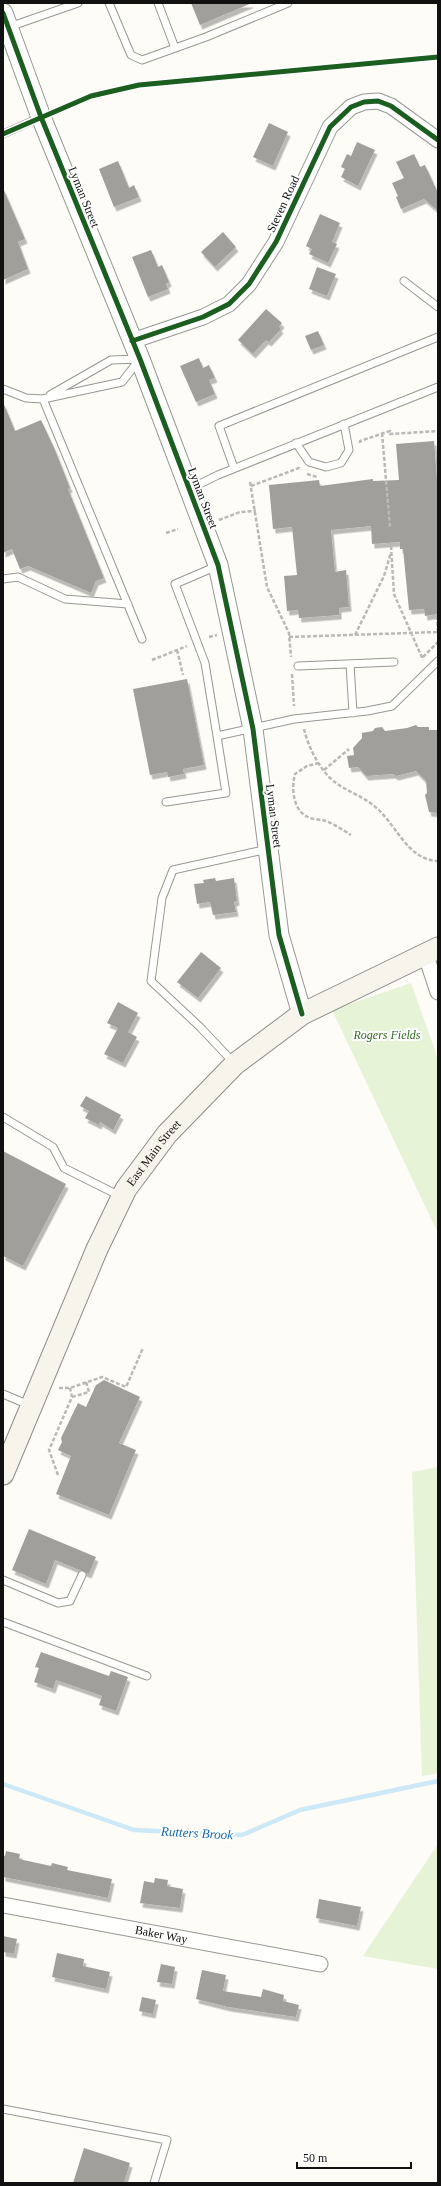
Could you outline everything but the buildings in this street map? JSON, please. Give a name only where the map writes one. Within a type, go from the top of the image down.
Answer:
[{"type":"main road","name":"East Main Street","points":[[3,1474],[97,1250],[122,1197],[167,1134],[235,1064],[302,1014],[432,950]]},
{"type":"street","name":"Lyman Street","points":[[6,20],[41,117],[140,359],[218,566],[253,729],[279,936],[302,1014]]},
{"type":"street","name":"Steven Road","points":[[132,341],[203,318],[229,304],[249,284],[276,242],[330,127],[351,107],[364,102],[378,101],[391,106],[438,140]]},
{"type":"street","points":[[432,950],[438,992]]},
{"type":"street","name":"Baker Way","points":[[3,1905],[320,1964]]},
{"type":"lane","points":[[6,20],[78,3]]},
{"type":"lane","points":[[109,3],[132,55],[142,60],[288,3]]},
{"type":"lane","points":[[158,3],[175,48]]},
{"type":"lane","points":[[3,134],[41,117]]},
{"type":"lane","points":[[404,281],[438,307]]},
{"type":"lane","points":[[234,468],[219,426],[438,337]]},
{"type":"lane","points":[[43,399],[111,360],[140,359]]},
{"type":"lane","points":[[3,389],[26,398],[43,399],[122,382],[140,359]]},
{"type":"lane","points":[[189,489],[234,468],[438,387]]},
{"type":"lane","points":[[43,399],[142,639]]},
{"type":"lane","points":[[296,443],[309,462],[326,467],[341,463],[349,450],[344,424]]},
{"type":"lane","points":[[166,802],[226,793],[205,663],[175,584],[218,566]]},
{"type":"lane","points":[[3,579],[18,577],[65,599],[128,604]]},
{"type":"lane","points":[[217,736],[294,719],[353,713],[392,706],[438,661]]},
{"type":"lane","points":[[295,667],[394,662]]},
{"type":"lane","points":[[350,664],[353,713]]},
{"type":"lane","points":[[235,1064],[200,1027],[151,981],[162,898],[173,870],[268,849]]},
{"type":"lane","points":[[3,1117],[53,1147],[64,1168],[122,1197]]},
{"type":"lane","points":[[3,1394],[32,1406]]},
{"type":"lane","points":[[3,1580],[58,1602],[70,1601],[82,1575]]},
{"type":"lane","points":[[3,1622],[148,1676]]},
{"type":"lane","points":[[3,2109],[167,2140],[154,2183]]},
{"type":"path","points":[[382,433],[390,527]]},
{"type":"path","points":[[250,482],[256,511],[267,587],[290,637],[292,661]]},
{"type":"path","points":[[218,520],[240,512],[256,511]]},
{"type":"path","points":[[166,533],[178,529]]},
{"type":"path","points":[[391,546],[394,594],[423,658],[438,642]]},
{"type":"path","points":[[355,635],[384,576],[392,550]]},
{"type":"path","points":[[290,637],[438,632],[437,616]]},
{"type":"path","points":[[152,660],[191,644]]},
{"type":"path","points":[[177,650],[183,676]]},
{"type":"path","points":[[294,706],[295,667]]},
{"type":"path","points":[[304,728],[307,741],[319,764],[330,777],[344,788],[375,806],[395,828],[409,848],[428,861],[438,861]]},
{"type":"path","points":[[324,770],[349,749]]},
{"type":"path","points":[[319,764],[307,766],[295,774],[293,783],[294,796],[300,811],[310,818],[327,821],[351,835]]},
{"type":"path","points":[[56,1388],[70,1388],[102,1377],[126,1387],[143,1348]]},
{"type":"path","points":[[72,1398],[89,1392],[86,1382]]},
{"type":"path","points":[[58,1475],[49,1450],[72,1398],[70,1388]]},
{"type":"green space","name":"Rogers Fields","points":[[411,983],[438,1059],[438,1233],[332,1010]]},
{"type":"green space","points":[[438,1467],[438,1773],[422,1776],[412,1472]]},
{"type":"green space","points":[[438,1844],[438,1969],[363,1956]]},
{"type":"waterway","name":"Rutters Brook","points":[[3,1784],[134,1830],[242,1835],[300,1810],[438,1781]]},
{"type":"cycle path","points":[[3,13],[41,117],[140,359],[218,565],[253,729],[279,935],[302,1014]]},
{"type":"cycle path","points":[[3,134],[91,96],[139,85],[438,57]]},
{"type":"cycle path","points":[[132,341],[203,317],[229,304],[249,284],[276,242],[330,127],[351,107],[364,102],[378,101],[391,106],[438,140]]}]
